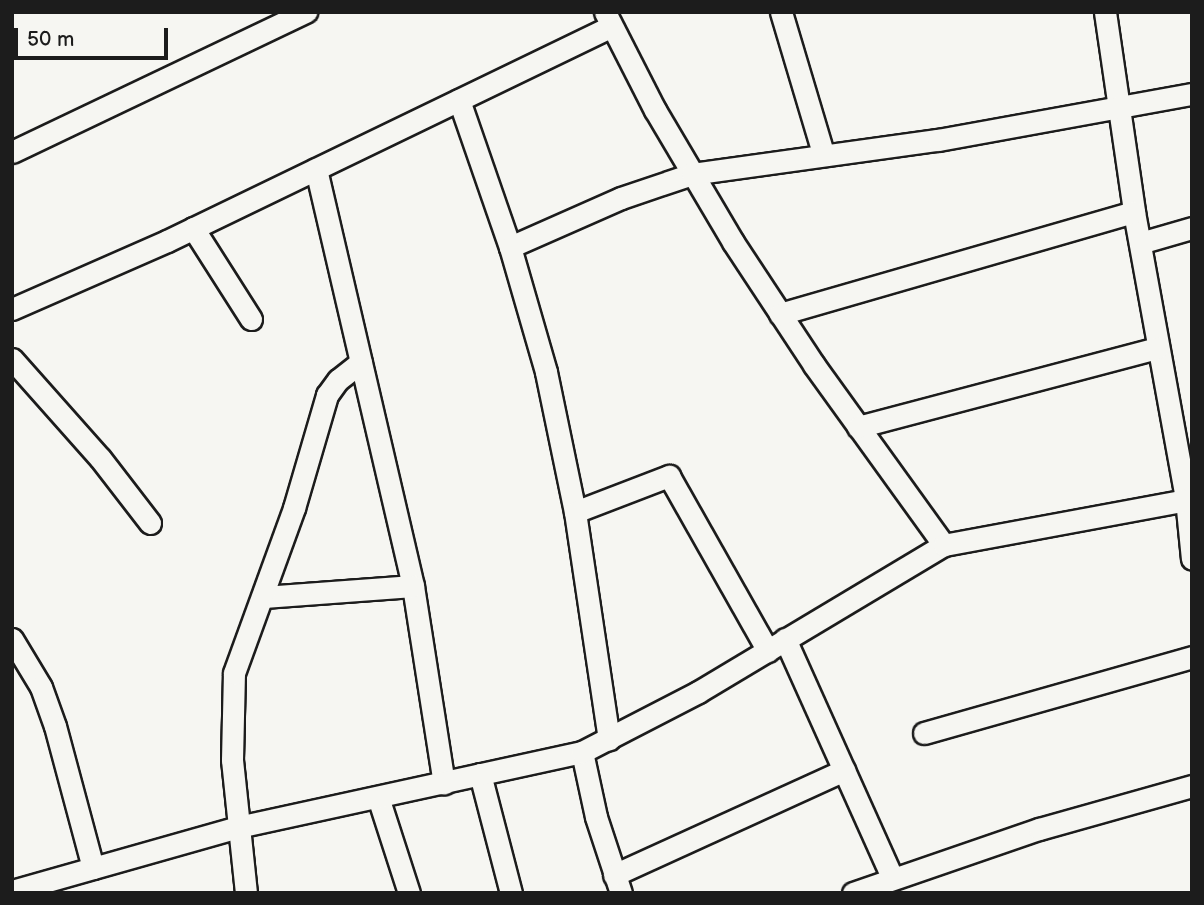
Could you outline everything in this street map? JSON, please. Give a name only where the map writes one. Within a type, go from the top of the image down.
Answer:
[{"type":"street","points":[[12,152],[306,12]]},
{"type":"street","points":[[781,12],[823,153]]},
{"type":"street","points":[[1105,12],[1134,212],[1189,499],[1192,559]]},
{"type":"street","points":[[12,309],[193,228],[459,100],[608,19],[692,174],[780,314],[944,545]]},
{"type":"street","points":[[510,247],[621,198],[692,174],[823,153],[939,140],[1192,94]]},
{"type":"street","points":[[459,100],[510,247],[545,373],[575,512],[609,739]]},
{"type":"street","points":[[316,169],[413,586],[444,784]]},
{"type":"street","points":[[780,314],[1134,212]]},
{"type":"street","points":[[193,228],[251,319]]},
{"type":"street","points":[[1140,243],[1192,228]]},
{"type":"street","points":[[858,427],[1158,348]]},
{"type":"street","points":[[12,359],[100,458],[150,523]]},
{"type":"street","points":[[246,893],[232,760],[234,673],[245,634],[264,597],[327,395],[338,380],[361,362]]},
{"type":"street","points":[[575,512],[669,476],[776,645],[844,770],[892,877]]},
{"type":"street","points":[[12,891],[238,827],[582,752],[776,645],[944,545],[1189,499]]},
{"type":"street","points":[[264,597],[413,586]]},
{"type":"street","points":[[12,639],[41,687],[55,726],[93,868]]},
{"type":"street","points":[[924,733],[1192,657]]},
{"type":"street","points":[[582,752],[618,884],[844,770]]},
{"type":"street","points":[[480,774],[511,893]]},
{"type":"street","points":[[853,893],[892,877],[1039,829],[1192,786]]},
{"type":"street","points":[[379,797],[409,893]]}]
